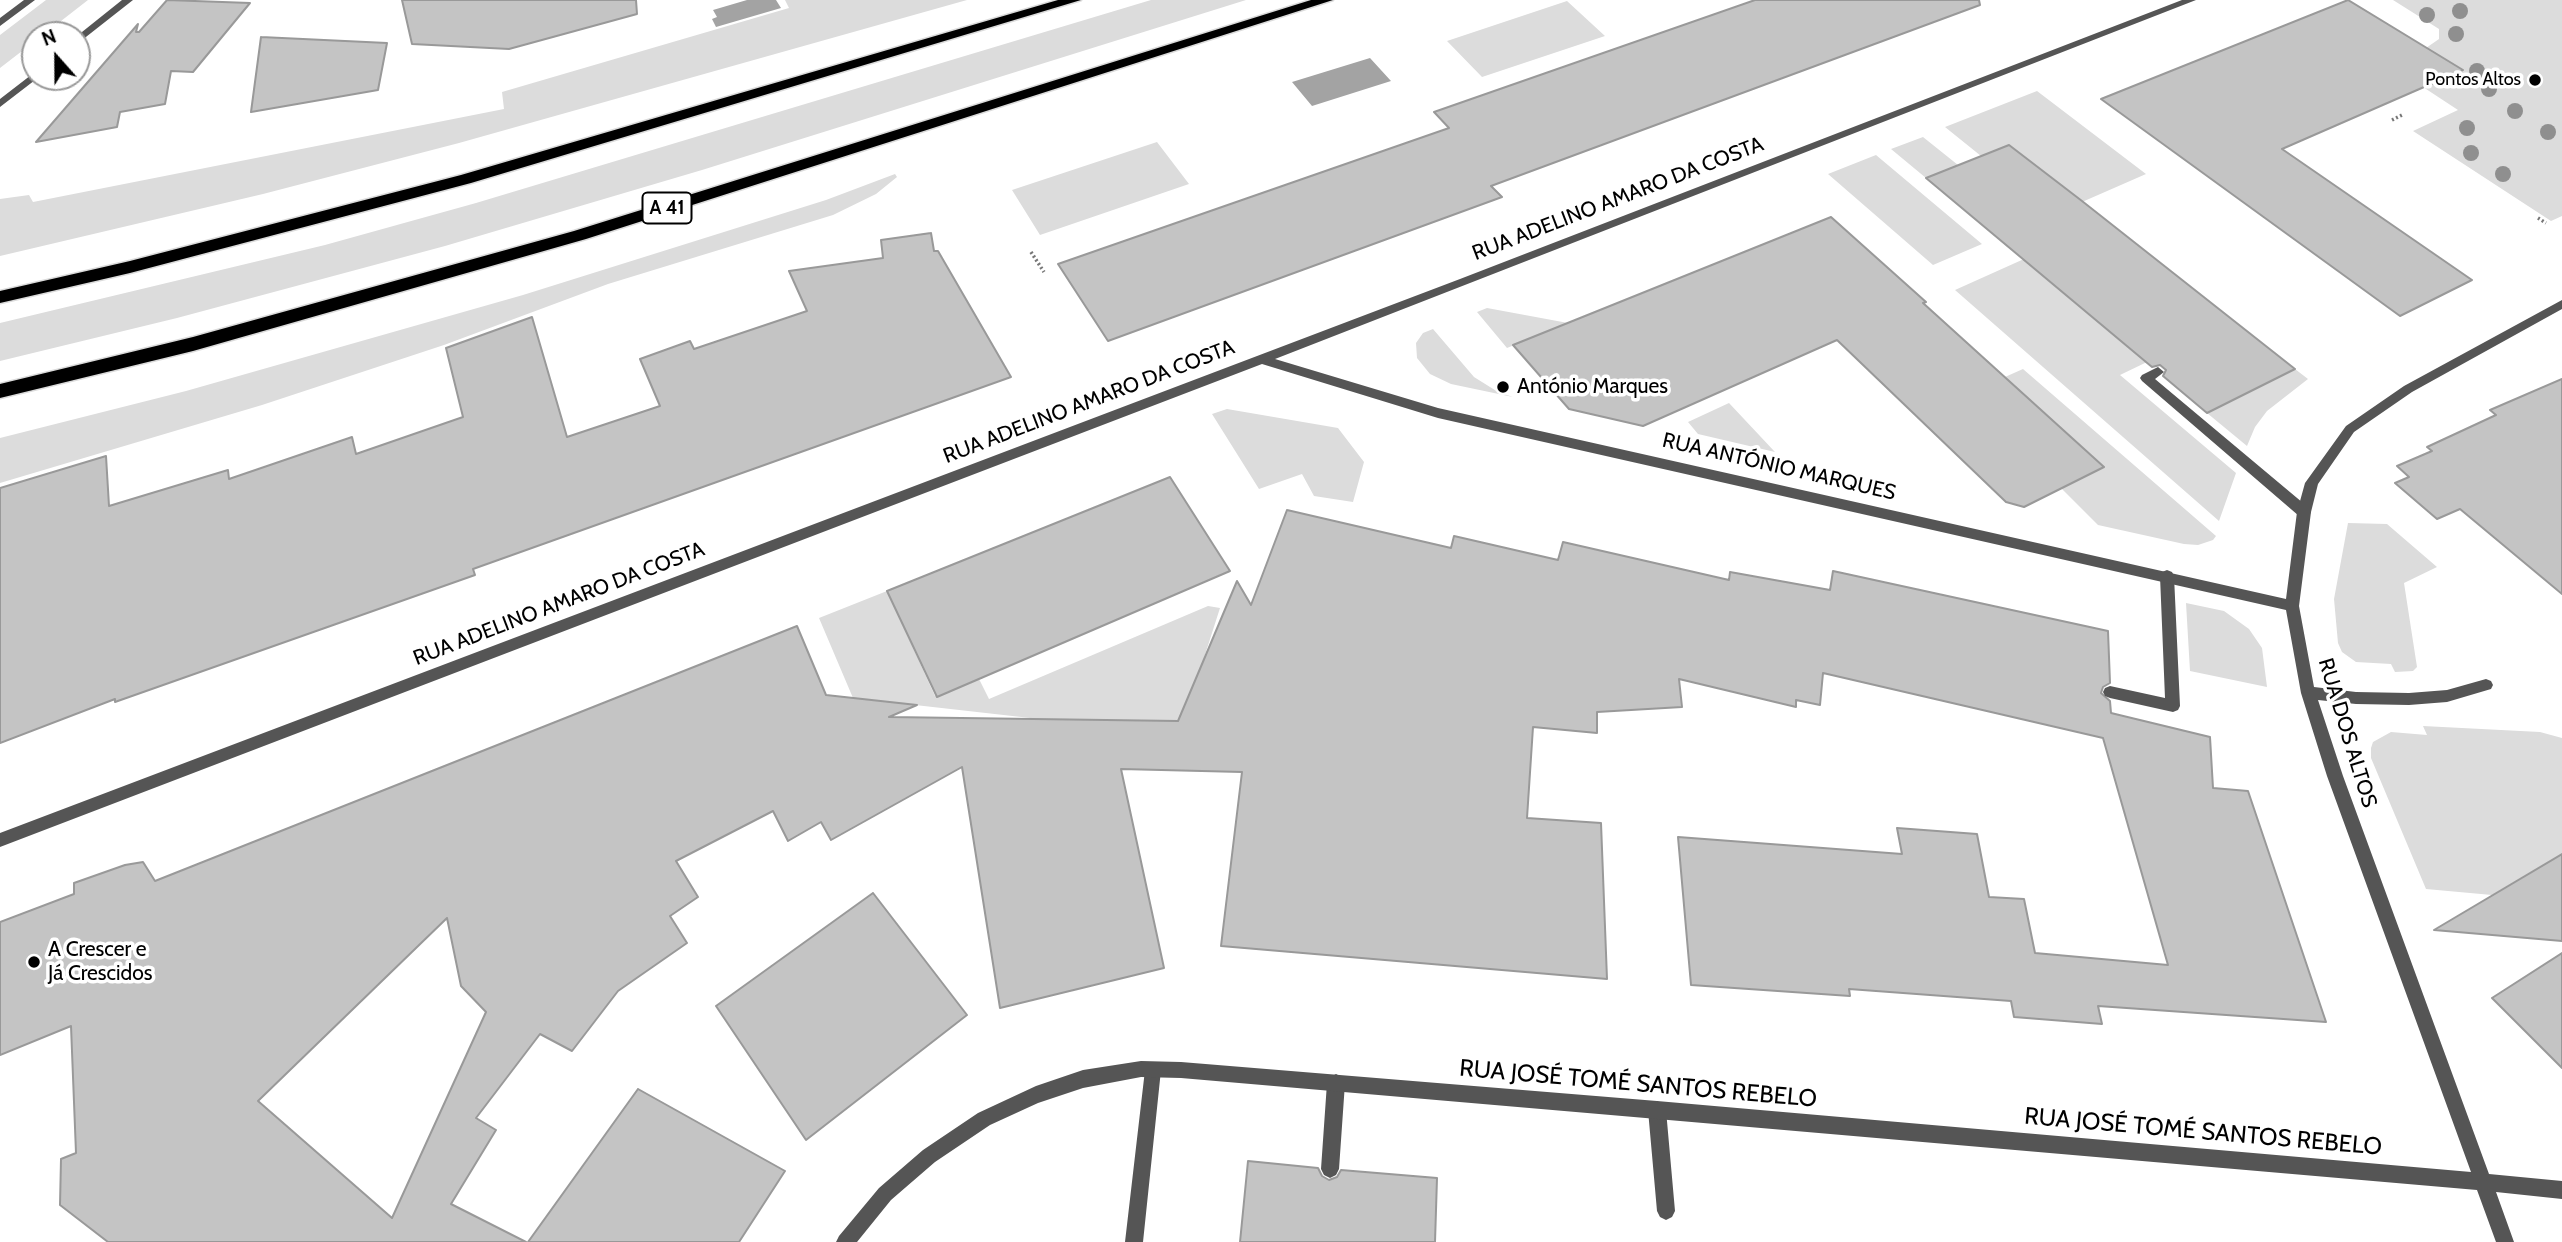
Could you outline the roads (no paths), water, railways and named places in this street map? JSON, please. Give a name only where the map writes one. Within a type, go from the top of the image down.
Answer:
[{"type":"highway","points":[[0,296],[130,267],[465,180],[1073,0]]},
{"type":"highway","name":"A 41","points":[[0,391],[193,344],[580,235],[1326,0]]},
{"type":"street","points":[[0,23],[30,0]]},
{"type":"street","points":[[91,30],[128,0]]},
{"type":"street","name":"RUA ADELINO AMARO DA COSTA","points":[[0,840],[2191,0]]},
{"type":"street","points":[[0,104],[21,87]]},
{"type":"street","name":"RUA DOS ALTOS","points":[[2505,1242],[2335,776],[2308,693],[2292,606],[2304,512],[2312,483],[2350,429],[2408,389],[2562,304]]},
{"type":"street","name":"RUA ANTÓNIO MARQUES","points":[[1260,359],[1438,413],[2292,606]]},
{"type":"street","points":[[2158,372],[2146,378],[2304,512]]},
{"type":"street","points":[[2110,692],[2173,706],[2167,576]]},
{"type":"street","points":[[2308,693],[2356,698],[2409,699],[2447,696],[2486,685]]},
{"type":"street","points":[[1134,1242],[1153,1070]]},
{"type":"street","name":"RUA JOSÉ TOMÉ SANTOS REBELO","points":[[845,1242],[885,1194],[929,1156],[984,1119],[1036,1095],[1083,1079],[1153,1070],[1657,1110],[2562,1190]]},
{"type":"street","points":[[1331,1169],[1336,1083]]},
{"type":"street","points":[[1657,1110],[1666,1212]]},
{"type":"place","name":"Pontos Altos","points":[[2535,80]]},
{"type":"place","name":"António Marques","points":[[1503,387]]},
{"type":"place","name":"A Crescer e Já Crescidos","points":[[34,962]]}]
